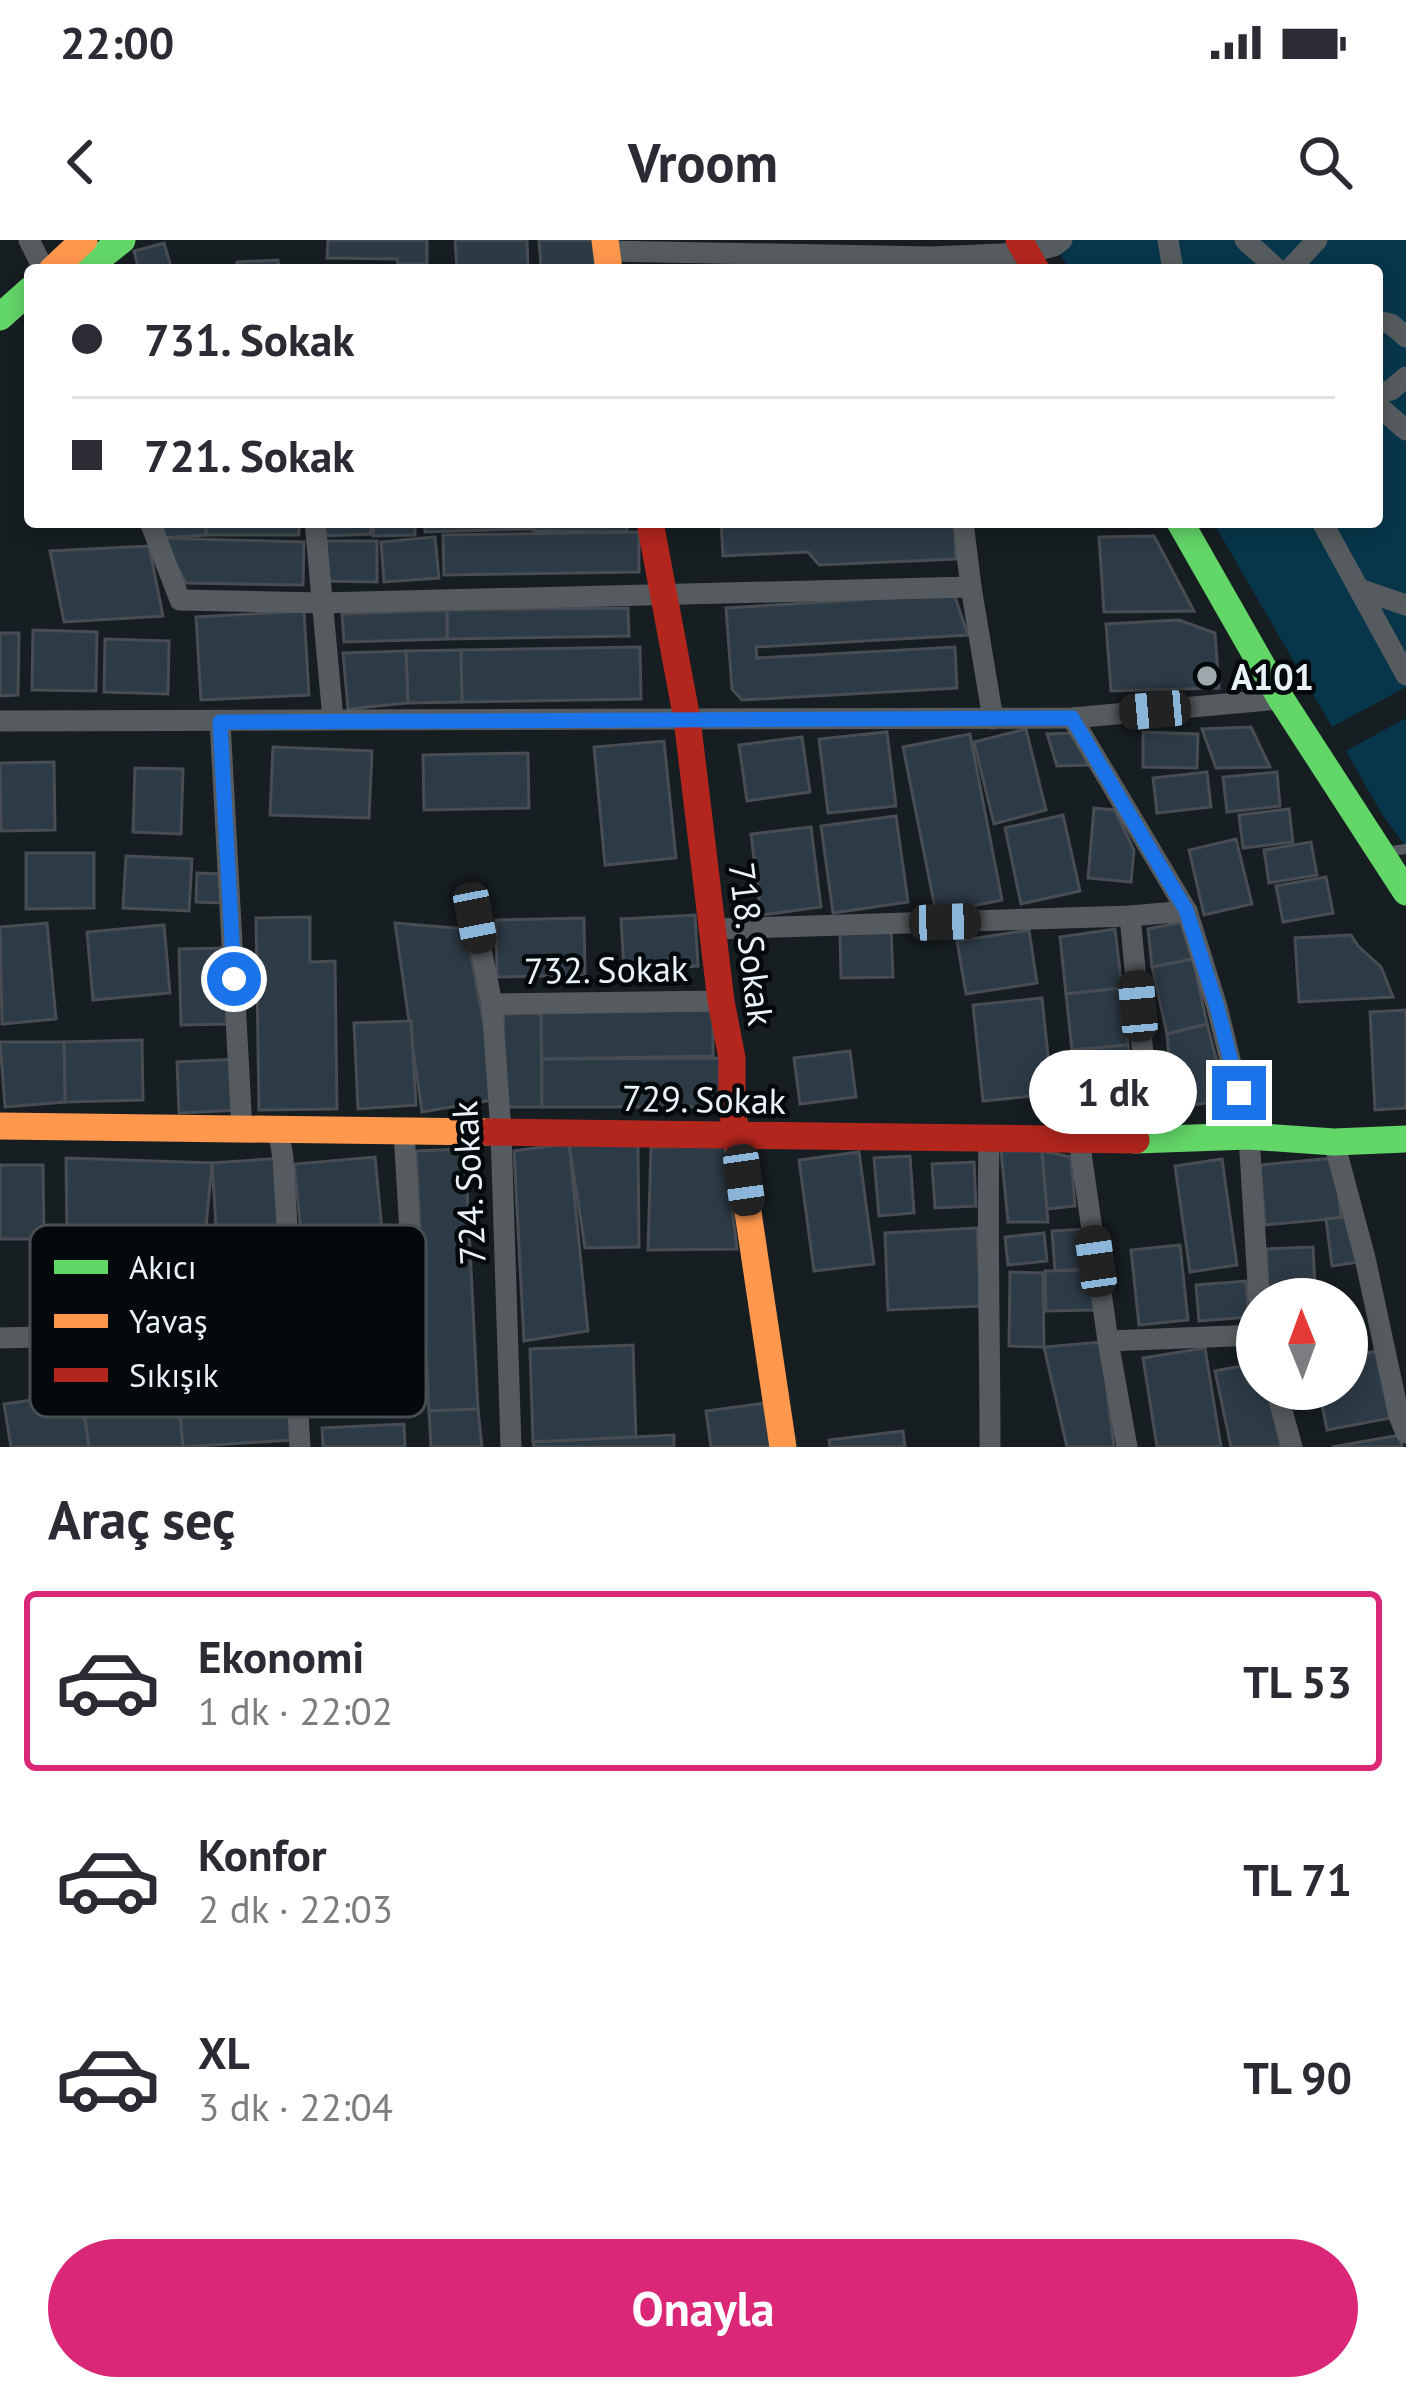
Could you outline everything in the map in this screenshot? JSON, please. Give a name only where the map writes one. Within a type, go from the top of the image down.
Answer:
[{"type":"street","points":[[90,260],[122,240]]},
{"type":"street","points":[[607,254],[932,263],[1027,254],[1062,240]]},
{"type":"street","points":[[1245,240],[1271,264]]},
{"type":"street","points":[[1295,264],[1317,240]]},
{"type":"street","points":[[0,317],[24,295]]},
{"type":"street","points":[[0,343],[24,322]]},
{"type":"street","points":[[1383,410],[1406,430]]},
{"type":"street","points":[[152,528],[180,600],[321,603],[971,587]]},
{"type":"street","points":[[315,528],[333,719]]},
{"type":"street","name":"718. Sokak","points":[[651,528],[687,719],[732,1058],[732,1107],[783,1447]]},
{"type":"street","points":[[964,528],[993,718]]},
{"type":"street","points":[[1183,528],[1281,699],[1394,851],[1406,892]]},
{"type":"street","points":[[1325,528],[1406,674]]},
{"type":"street","points":[[1359,589],[1406,605]]},
{"type":"street","points":[[0,721],[1072,718],[1281,699]]},
{"type":"street","points":[[1072,718],[1186,910],[1250,1136],[1258,1278]]},
{"type":"street","points":[[220,722],[242,1130]]},
{"type":"street","points":[[714,928],[1130,916],[1186,910]]},
{"type":"street","points":[[1130,916],[1151,1140]]},
{"type":"street","name":"724. Sokak","points":[[475,918],[491,1004],[502,1132],[512,1447]]},
{"type":"street","name":"732. Sokak","points":[[491,1004],[721,1000]]},
{"type":"street","name":"729. Sokak","points":[[0,1126],[1151,1140],[1250,1136],[1334,1142],[1406,1139]]},
{"type":"street","points":[[278,1128],[287,1225]]},
{"type":"street","points":[[404,1132],[410,1225]]},
{"type":"street","points":[[989,1138],[990,1447]]},
{"type":"street","points":[[1079,1139],[1126,1447]]},
{"type":"street","points":[[1334,1142],[1395,1337],[1399,1416],[1406,1433]]},
{"type":"street","points":[[1108,1342],[1236,1336]]},
{"type":"street","points":[[0,1338],[30,1337]]},
{"type":"street","points":[[1282,1410],[1292,1447]]},
{"type":"street","points":[[299,1417],[301,1447]]},
{"type":"shaded area","points":[[1051,240],[1406,240],[1406,687],[1332,727],[1216,528],[1383,528],[1383,264],[1066,264]]},
{"type":"shaded area","points":[[1406,718],[1406,847],[1346,751]]},
{"type":"building","points":[[328,240],[427,240],[427,264],[327,258]]},
{"type":"building","points":[[455,240],[527,240],[528,264],[457,264]]},
{"type":"building","points":[[539,240],[593,240],[595,264],[541,264]]},
{"type":"building","points":[[164,243],[170,264],[137,264],[134,251]]},
{"type":"building","points":[[278,260],[278,264],[237,264]]},
{"type":"building","points":[[160,528],[206,528],[206,535],[161,538]]},
{"type":"building","points":[[206,528],[299,528],[299,535],[206,535]]},
{"type":"building","points":[[324,528],[370,528],[371,534],[325,536]]},
{"type":"building","points":[[374,528],[415,528],[415,535],[373,536]]},
{"type":"building","points":[[425,528],[532,528],[532,529],[425,532]]},
{"type":"building","points":[[534,528],[627,528],[627,532]]},
{"type":"building","points":[[721,528],[955,528],[956,559],[819,565],[808,552],[723,556]]},
{"type":"building","points":[[639,532],[639,572],[444,575],[443,535]]},
{"type":"building","points":[[1154,536],[1194,611],[1104,612],[1099,537]]},
{"type":"building","points":[[435,537],[439,578],[384,582],[381,542]]},
{"type":"building","points":[[161,538],[304,542],[303,585],[186,583]]},
{"type":"building","points":[[327,541],[377,541],[377,582],[321,581]]},
{"type":"building","points":[[149,546],[163,616],[64,622],[50,551]]},
{"type":"building","points":[[954,594],[968,635],[756,647],[757,658],[955,647],[957,688],[742,700],[732,689],[726,608]]},
{"type":"building","points":[[628,608],[629,636],[447,639],[447,610]]},
{"type":"building","points":[[447,610],[447,639],[344,642],[342,614]]},
{"type":"building","points":[[304,611],[309,695],[201,700],[196,617]]},
{"type":"building","points":[[1179,620],[1215,633],[1219,688],[1111,691],[1106,624]]},
{"type":"building","points":[[33,630],[97,632],[96,691],[32,690]]},
{"type":"building","points":[[0,633],[19,633],[18,695],[0,696]]},
{"type":"building","points":[[105,639],[169,641],[168,694],[104,692]]},
{"type":"building","points":[[640,647],[641,699],[462,702],[461,650]]},
{"type":"building","points":[[461,650],[462,702],[408,703],[406,651]]},
{"type":"building","points":[[406,651],[408,703],[348,709],[343,653]]},
{"type":"building","points":[[1251,727],[1270,767],[1216,768],[1202,729]]},
{"type":"building","points":[[1026,729],[1046,810],[994,824],[974,742]]},
{"type":"building","points":[[887,732],[896,806],[828,813],[819,739]]},
{"type":"building","points":[[1143,732],[1198,734],[1197,768],[1143,767]]},
{"type":"building","points":[[1073,733],[1089,765],[1057,766],[1047,734]]},
{"type":"building","points":[[970,734],[1002,900],[936,913],[903,747]]},
{"type":"building","points":[[802,737],[810,792],[747,801],[739,745]]},
{"type":"building","points":[[664,741],[676,858],[605,865],[594,747]]},
{"type":"building","points":[[273,747],[372,751],[369,818],[270,815]]},
{"type":"building","points":[[528,753],[529,808],[424,810],[423,755]]},
{"type":"building","points":[[54,762],[55,830],[1,831],[0,763]]},
{"type":"building","points":[[135,768],[183,769],[181,834],[133,832]]},
{"type":"building","points":[[1207,772],[1211,807],[1157,813],[1153,778]]},
{"type":"building","points":[[1277,772],[1280,806],[1227,812],[1223,777]]},
{"type":"building","points":[[1094,808],[1115,810],[1134,850],[1131,882],[1088,878]]},
{"type":"building","points":[[1289,809],[1293,842],[1243,848],[1239,815]]},
{"type":"building","points":[[1063,815],[1080,891],[1021,904],[1005,828]]},
{"type":"building","points":[[896,816],[908,902],[833,913],[821,826]]},
{"type":"building","points":[[811,827],[821,907],[761,915],[751,834]]},
{"type":"building","points":[[1236,839],[1252,904],[1204,915],[1189,850]]},
{"type":"building","points":[[1311,842],[1317,875],[1269,883],[1264,850]]},
{"type":"building","points":[[26,853],[94,853],[94,908],[26,909]]},
{"type":"building","points":[[126,856],[192,859],[189,911],[123,908]]},
{"type":"building","points":[[197,873],[222,874],[221,903],[196,902]]},
{"type":"building","points":[[1326,877],[1333,913],[1283,922],[1276,886]]},
{"type":"building","points":[[695,915],[698,966],[624,970],[621,919]]},
{"type":"building","points":[[310,917],[310,962],[335,961],[337,1109],[259,1110],[256,918]]},
{"type":"building","points":[[584,918],[585,975],[497,977],[496,920]]},
{"type":"building","points":[[1182,922],[1193,959],[1152,967],[1148,929]]},
{"type":"building","points":[[47,923],[56,1019],[2,1024],[0,927]]},
{"type":"building","points":[[395,923],[466,929],[498,1099],[422,1112]]},
{"type":"building","points":[[164,925],[170,993],[93,1000],[87,932]]},
{"type":"building","points":[[891,928],[893,977],[841,978],[840,933]]},
{"type":"building","points":[[1115,929],[1122,988],[1066,994],[1060,937]]},
{"type":"building","points":[[1029,930],[1037,983],[966,994],[957,941]]},
{"type":"building","points":[[1351,935],[1381,967],[1393,997],[1299,1002],[1295,938]]},
{"type":"building","points":[[226,948],[229,1024],[181,1025],[179,949]]},
{"type":"building","points":[[1193,959],[1207,1024],[1167,1034],[1152,967]]},
{"type":"building","points":[[1122,988],[1128,1045],[1072,1050],[1066,994]]},
{"type":"building","points":[[1042,998],[1052,1094],[983,1101],[973,1005]]},
{"type":"building","points":[[713,1010],[713,1056],[542,1059],[541,1013]]},
{"type":"building","points":[[1406,1010],[1406,1108],[1375,1110],[1370,1012]]},
{"type":"building","points":[[541,1013],[542,1107],[506,1107],[498,1099],[504,1014]]},
{"type":"building","points":[[411,1021],[416,1105],[358,1109],[354,1023]]},
{"type":"building","points":[[1207,1024],[1227,1100],[1173,1108],[1167,1034]]},
{"type":"building","points":[[142,1040],[143,1100],[65,1102],[64,1042]]},
{"type":"building","points":[[0,1042],[64,1042],[65,1102],[5,1107]]},
{"type":"building","points":[[1128,1045],[1134,1104],[1077,1108],[1072,1050]]},
{"type":"building","points":[[850,1051],[856,1097],[800,1104],[794,1058]]},
{"type":"building","points":[[732,1058],[732,1107],[542,1107],[542,1059]]},
{"type":"building","points":[[239,1059],[241,1110],[179,1113],[177,1062]]},
{"type":"building","points":[[569,1143],[638,1144],[639,1247],[585,1248]]},
{"type":"building","points":[[569,1143],[588,1331],[524,1341],[514,1151]]},
{"type":"building","points":[[725,1146],[737,1249],[648,1250],[651,1147]]},
{"type":"building","points":[[465,1149],[478,1409],[429,1411],[426,1225],[420,1225],[416,1151]]},
{"type":"building","points":[[1001,1151],[1042,1151],[1048,1222],[1008,1222]]},
{"type":"building","points":[[1042,1151],[1071,1157],[1075,1206],[1047,1209]]},
{"type":"building","points":[[859,1152],[874,1264],[814,1271],[799,1160]]},
{"type":"building","points":[[910,1156],[914,1213],[879,1216],[874,1158]]},
{"type":"building","points":[[375,1157],[382,1225],[300,1225],[294,1164]]},
{"type":"building","points":[[66,1158],[212,1163],[206,1225],[67,1225]]},
{"type":"building","points":[[283,1158],[287,1225],[216,1225],[212,1163]]},
{"type":"building","points":[[1335,1158],[1341,1218],[1265,1225],[1260,1165]]},
{"type":"building","points":[[1222,1159],[1237,1265],[1190,1272],[1175,1166]]},
{"type":"building","points":[[974,1162],[976,1206],[935,1208],[932,1164]]},
{"type":"building","points":[[0,1165],[43,1165],[44,1225],[30,1225],[30,1239],[0,1239]]},
{"type":"building","points":[[1352,1216],[1358,1262],[1332,1266],[1326,1219]]},
{"type":"building","points":[[977,1228],[981,1306],[888,1310],[885,1233]]},
{"type":"building","points":[[1088,1229],[1090,1268],[1055,1271],[1052,1231]]},
{"type":"building","points":[[1044,1233],[1047,1261],[1008,1265],[1005,1237]]},
{"type":"building","points":[[1180,1245],[1188,1320],[1139,1325],[1131,1250]]},
{"type":"building","points":[[1313,1247],[1315,1278],[1267,1278],[1266,1249]]},
{"type":"building","points":[[1094,1270],[1095,1310],[1046,1311],[1045,1271]]},
{"type":"building","points":[[1010,1272],[1043,1273],[1044,1347],[1009,1346]]},
{"type":"building","points":[[1236,1282],[1236,1318],[1199,1321],[1196,1285]]},
{"type":"building","points":[[1101,1342],[1114,1447],[1067,1447],[1044,1347]]},
{"type":"building","points":[[633,1345],[636,1439],[533,1442],[530,1349]]},
{"type":"building","points":[[1205,1348],[1221,1447],[1157,1447],[1143,1358]]},
{"type":"building","points":[[1377,1351],[1390,1418],[1327,1430],[1323,1410],[1368,1410],[1368,1353]]},
{"type":"building","points":[[1236,1367],[1236,1410],[1273,1410],[1281,1447],[1231,1447],[1215,1371]]},
{"type":"building","points":[[30,1400],[30,1417],[85,1417],[89,1447],[11,1447],[4,1404]]},
{"type":"building","points":[[766,1403],[773,1447],[711,1447],[706,1411]]},
{"type":"building","points":[[478,1409],[482,1447],[431,1447],[429,1411]]},
{"type":"building","points":[[85,1417],[180,1417],[183,1447],[89,1447]]},
{"type":"building","points":[[180,1417],[290,1417],[292,1440],[183,1447]]},
{"type":"building","points":[[404,1424],[405,1447],[323,1447],[322,1428]]},
{"type":"building","points":[[903,1431],[905,1447],[830,1447],[829,1440]]},
{"type":"building","points":[[674,1435],[674,1447],[534,1447],[533,1442]]},
{"type":"building","points":[[1400,1435],[1402,1447],[1332,1447]]},
{"type":"traffic: fast","points":[[92,264],[122,240]]},
{"type":"traffic: fast","points":[[0,317],[24,295]]},
{"type":"traffic: fast","points":[[1183,528],[1281,699],[1406,892]]},
{"type":"traffic: fast","points":[[1136,1140],[1406,1139]]},
{"type":"traffic: slow","points":[[58,264],[84,240]]},
{"type":"traffic: slow","points":[[605,240],[608,264]]},
{"type":"traffic: slow","points":[[0,1126],[489,1132]]},
{"type":"traffic: slow","points":[[738,1145],[783,1447]]},
{"type":"traffic: jam","points":[[1019,240],[1033,264]]},
{"type":"traffic: jam","points":[[651,528],[687,719],[732,1058],[738,1145]]},
{"type":"traffic: jam","points":[[489,1132],[1136,1140]]},
{"type":"place","name":"A101","points":[[1207,676]]},
{"type":"route","points":[[234,979],[220,722],[1072,718],[1186,910],[1239,1093]]}]
